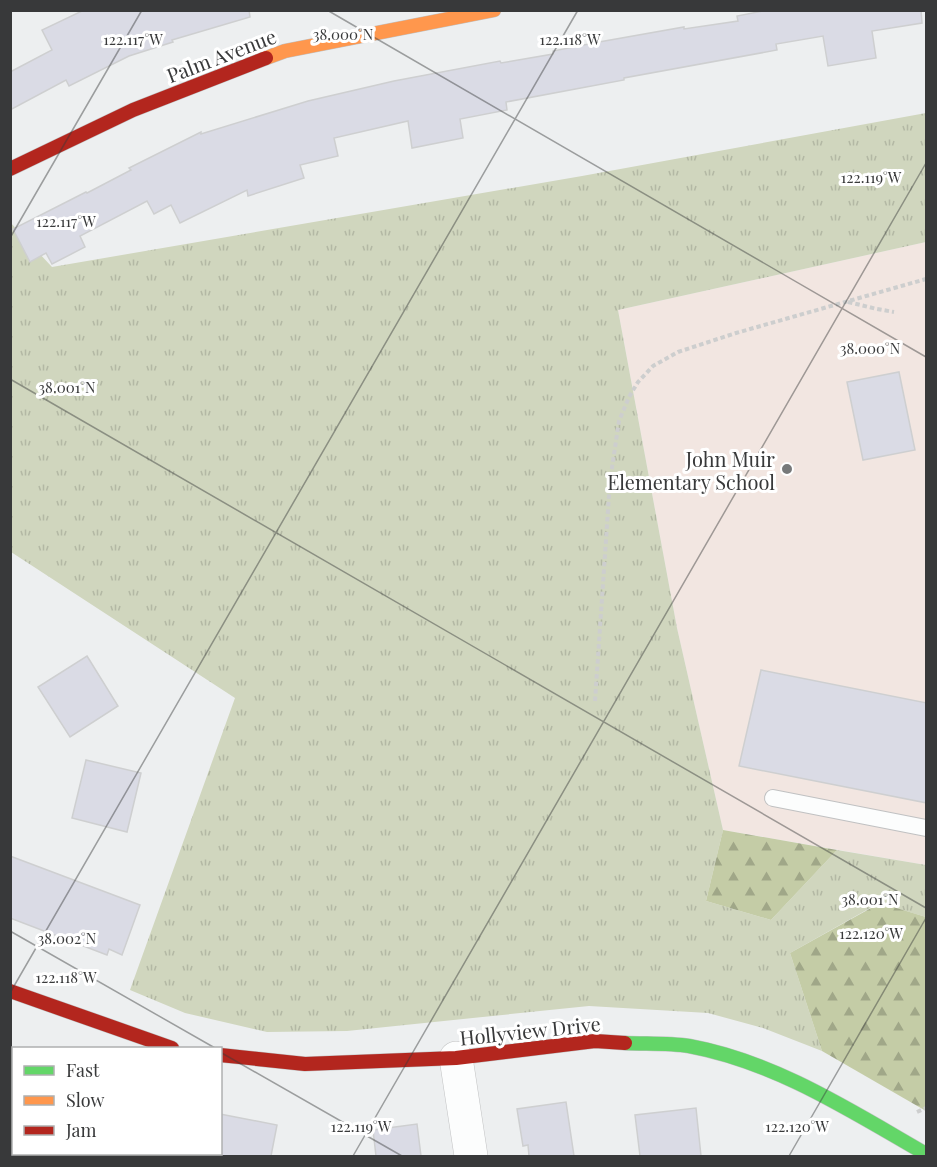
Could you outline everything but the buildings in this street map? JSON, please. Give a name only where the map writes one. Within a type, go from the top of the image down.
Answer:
[{"type":"street","name":"Palm Avenue","points":[[10,169],[133,110],[285,51],[494,10]]},
{"type":"street","points":[[10,991],[169,1047]]},
{"type":"street","name":"Hollyview Drive","points":[[222,1055],[305,1064],[456,1058],[595,1041],[688,1046],[744,1060],[821,1093],[927,1154]]},
{"type":"street","points":[[456,1058],[471,1156]]},
{"type":"lane","points":[[773,798],[927,828]]},
{"type":"path","points":[[595,701],[610,481],[619,421],[638,382],[653,366],[678,352],[736,333],[927,279]]},
{"type":"path","points":[[847,302],[894,312]]},
{"type":"path","points":[[917,1112],[927,1108]]},
{"type":"shaded area","name":"John Muir Elementary School","points":[[926,242],[926,865],[723,830],[677,628],[618,310]]},
{"type":"green space","points":[[926,113],[926,242],[618,310],[677,628],[723,830],[706,901],[771,920],[837,850],[926,865],[926,917],[879,903],[790,953],[822,1051],[763,1028],[708,1013],[589,1006],[347,1031],[267,1032],[185,1013],[130,990],[235,698],[11,552],[10,222],[52,267],[582,176]]},
{"type":"green space","points":[[723,830],[837,850],[771,920],[706,901]]},
{"type":"green space","points":[[880,903],[926,917],[926,1111],[822,1051],[790,953]]},
{"type":"traffic: fast","points":[[625,1043],[689,1046],[721,1053],[752,1064],[812,1090],[926,1154]]},
{"type":"traffic: slow","points":[[266,58],[285,51],[494,10]]},
{"type":"traffic: jam","points":[[10,169],[133,110],[266,58]]},
{"type":"traffic: jam","points":[[10,991],[169,1047]]},
{"type":"traffic: jam","points":[[222,1055],[305,1064],[456,1058],[595,1041],[625,1043]]},
{"type":"place","name":"John Muir Elementary School","points":[[787,469]]}]
